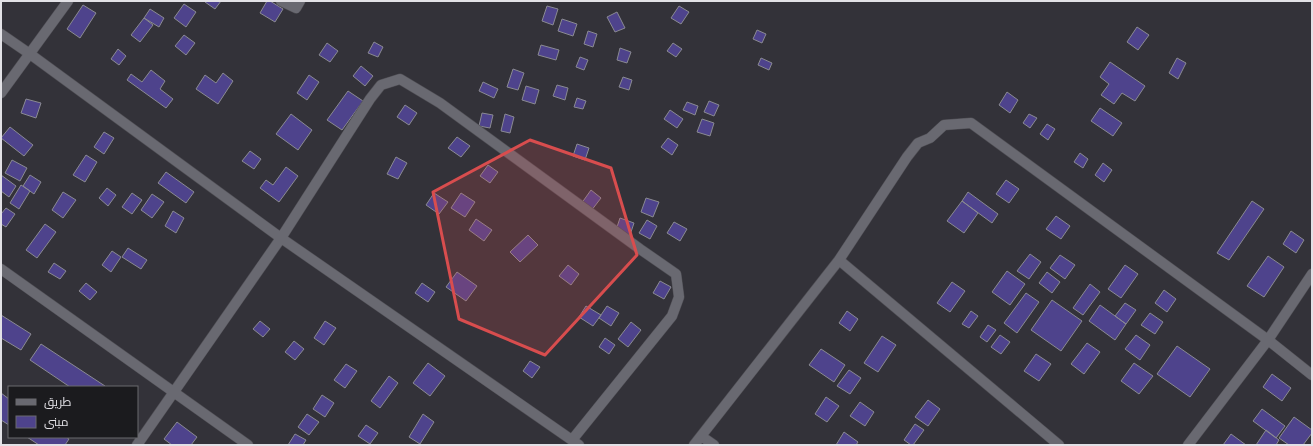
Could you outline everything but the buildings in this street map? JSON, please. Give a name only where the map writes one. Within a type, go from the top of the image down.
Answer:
[{"type":"street","points":[[1,93],[68,1]]},
{"type":"street","points":[[281,1],[296,8],[300,1]]},
{"type":"street","points":[[1,34],[281,238],[576,442],[672,316],[679,297],[676,274],[440,103],[400,79],[381,85],[370,99],[281,238],[137,445]]},
{"type":"street","points":[[694,445],[839,260],[907,158],[918,144],[930,138],[944,125],[971,123],[1268,340],[1312,375]]},
{"type":"street","points":[[839,260],[1059,445]]},
{"type":"street","points":[[1,269],[248,445]]},
{"type":"street","points":[[1188,445],[1268,340],[1312,274]]},
{"type":"street","points":[[701,436],[714,445]]},
{"type":"highlighted area","points":[[530,140],[611,168],[637,255],[545,355],[459,319],[433,192]]}]
